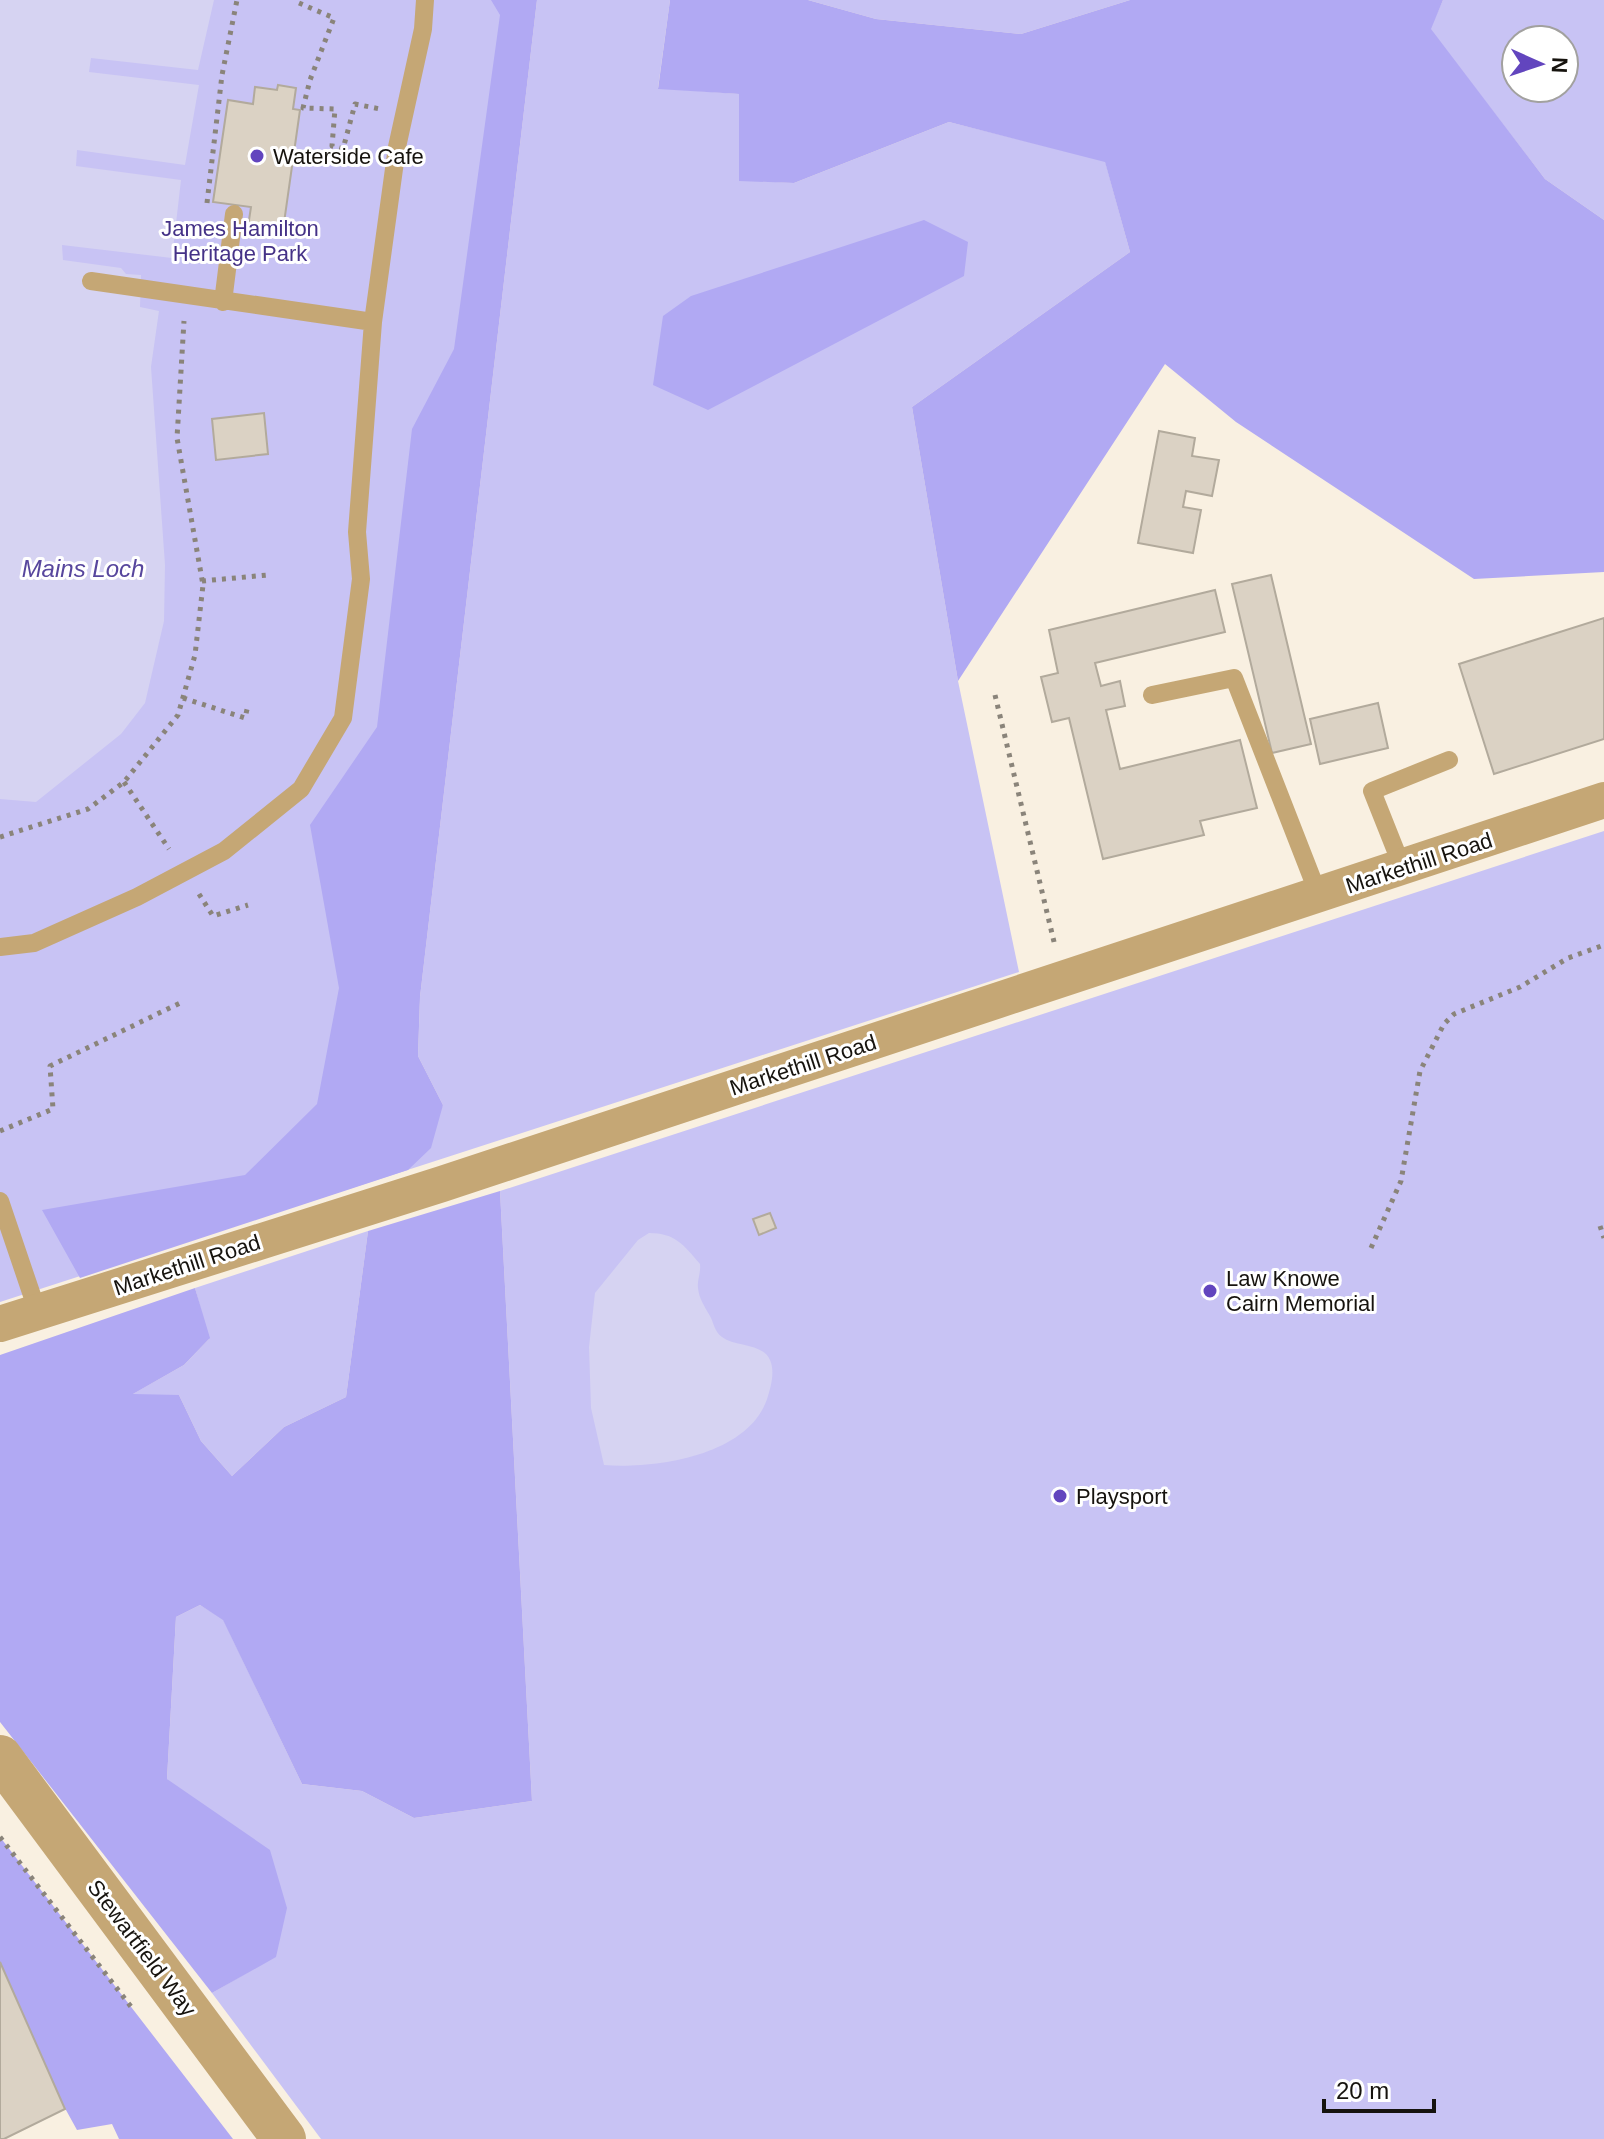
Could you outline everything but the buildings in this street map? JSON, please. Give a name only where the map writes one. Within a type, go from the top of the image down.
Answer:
[{"type":"street","name":"Markethill Road","points":[[0,1324],[442,1184],[1062,978],[1403,869],[1604,800]]},
{"type":"street","name":"Stewartfield Way","points":[[0,1757],[284,2139]]},
{"type":"lane","points":[[0,947],[34,943],[137,897],[224,851],[301,789],[343,718],[361,579],[357,532],[373,322],[405,113],[423,29],[425,0]]},
{"type":"lane","points":[[223,302],[234,214]]},
{"type":"lane","points":[[91,281],[373,322]]},
{"type":"lane","points":[[1152,695],[1234,678],[1319,896]]},
{"type":"lane","points":[[1403,869],[1372,791],[1449,760]]},
{"type":"lane","points":[[0,1201],[38,1313]]},
{"type":"path","points":[[207,208],[222,75],[237,0]]},
{"type":"path","points":[[299,3],[334,18],[310,80],[303,108],[335,109],[332,146],[343,149],[355,104],[405,113]]},
{"type":"path","points":[[0,837],[88,809],[124,782],[160,742],[178,715],[195,655],[202,581],[177,438],[185,297]]},
{"type":"path","points":[[202,581],[268,575]]},
{"type":"path","points":[[995,695],[1062,978]]},
{"type":"path","points":[[183,698],[245,718],[248,705]]},
{"type":"path","points":[[1371,1248],[1404,1171],[1420,1071],[1444,1024],[1454,1014],[1520,987],[1568,958],[1604,945]]},
{"type":"path","points":[[0,1131],[53,1109],[50,1066],[182,1002]]},
{"type":"path","points":[[1600,1226],[1604,1238]]},
{"type":"path","points":[[0,1837],[136,2013]]},
{"type":"green space","name":"James Hamilton Heritage Park","points":[[0,0],[518,0],[461,381],[408,1169],[443,1105],[418,1056],[420,997],[537,0],[670,0],[658,88],[739,94],[739,180],[794,183],[949,122],[1105,161],[1130,252],[912,407],[958,681],[1019,972],[0,1302]]},
{"type":"green space","points":[[808,0],[1130,0],[1021,34],[876,19]]},
{"type":"green space","points":[[1443,0],[1604,0],[1604,220],[1545,179],[1430,29]]},
{"type":"green space","name":"Playsport","points":[[1604,831],[1604,2139],[321,2139],[212,1993],[276,1956],[167,1779],[176,1617],[200,1605],[223,1619],[302,1784],[362,1791],[414,1818],[532,1801],[500,1191]]},
{"type":"green space","points":[[368,1231],[346,1397],[284,1427],[232,1476],[201,1441],[179,1395],[131,1395],[184,1365],[209,1339],[195,1288]]},
{"type":"shaded area","points":[[491,0],[537,0],[420,997],[418,1056],[443,1105],[431,1148],[408,1170],[80,1278],[42,1210],[245,1175],[317,1104],[339,988],[310,825],[377,727],[412,429],[454,349],[500,15]]},
{"type":"shaded area","points":[[670,0],[808,0],[876,19],[1021,34],[1130,0],[1443,0],[1431,29],[1545,179],[1604,220],[1604,572],[1474,579],[1236,422],[1165,364],[958,681],[912,407],[1130,252],[1105,162],[949,122],[794,183],[739,181],[739,94],[658,89]]},
{"type":"shaded area","points":[[924,220],[968,242],[964,276],[708,410],[653,385],[663,316],[691,296]]},
{"type":"shaded area","points":[[500,1191],[532,1801],[414,1818],[362,1791],[302,1784],[223,1620],[200,1605],[176,1617],[167,1779],[270,1850],[287,1908],[276,1957],[212,1993],[0,1722],[0,1355],[195,1288],[210,1338],[184,1365],[133,1394],[179,1395],[201,1441],[232,1476],[284,1427],[346,1397],[368,1231]]},
{"type":"shaded area","points":[[0,1837],[233,2139],[119,2139],[112,2124],[77,2130],[0,1990]]},
{"type":"water","name":"Mains Loch","points":[[0,0],[214,0],[198,70],[91,58],[89,72],[199,85],[185,165],[77,150],[76,166],[181,180],[172,258],[62,245],[63,260],[121,268],[126,274],[141,275],[140,307],[159,311],[151,367],[165,565],[164,621],[145,703],[121,734],[36,802],[0,799]]},
{"type":"water","points":[[649,1233],[666,1235],[678,1241],[700,1264],[699,1292],[716,1330],[728,1340],[755,1348],[766,1355],[771,1364],[771,1383],[758,1416],[743,1432],[723,1445],[675,1460],[626,1466],[604,1465],[591,1408],[589,1347],[595,1293],[638,1240]]},
{"type":"place","name":"Waterside Cafe","points":[[257,156]]},
{"type":"place","name":"Law Knowe Cairn Memorial","points":[[1210,1291]]},
{"type":"place","name":"Playsport","points":[[1060,1496]]}]
